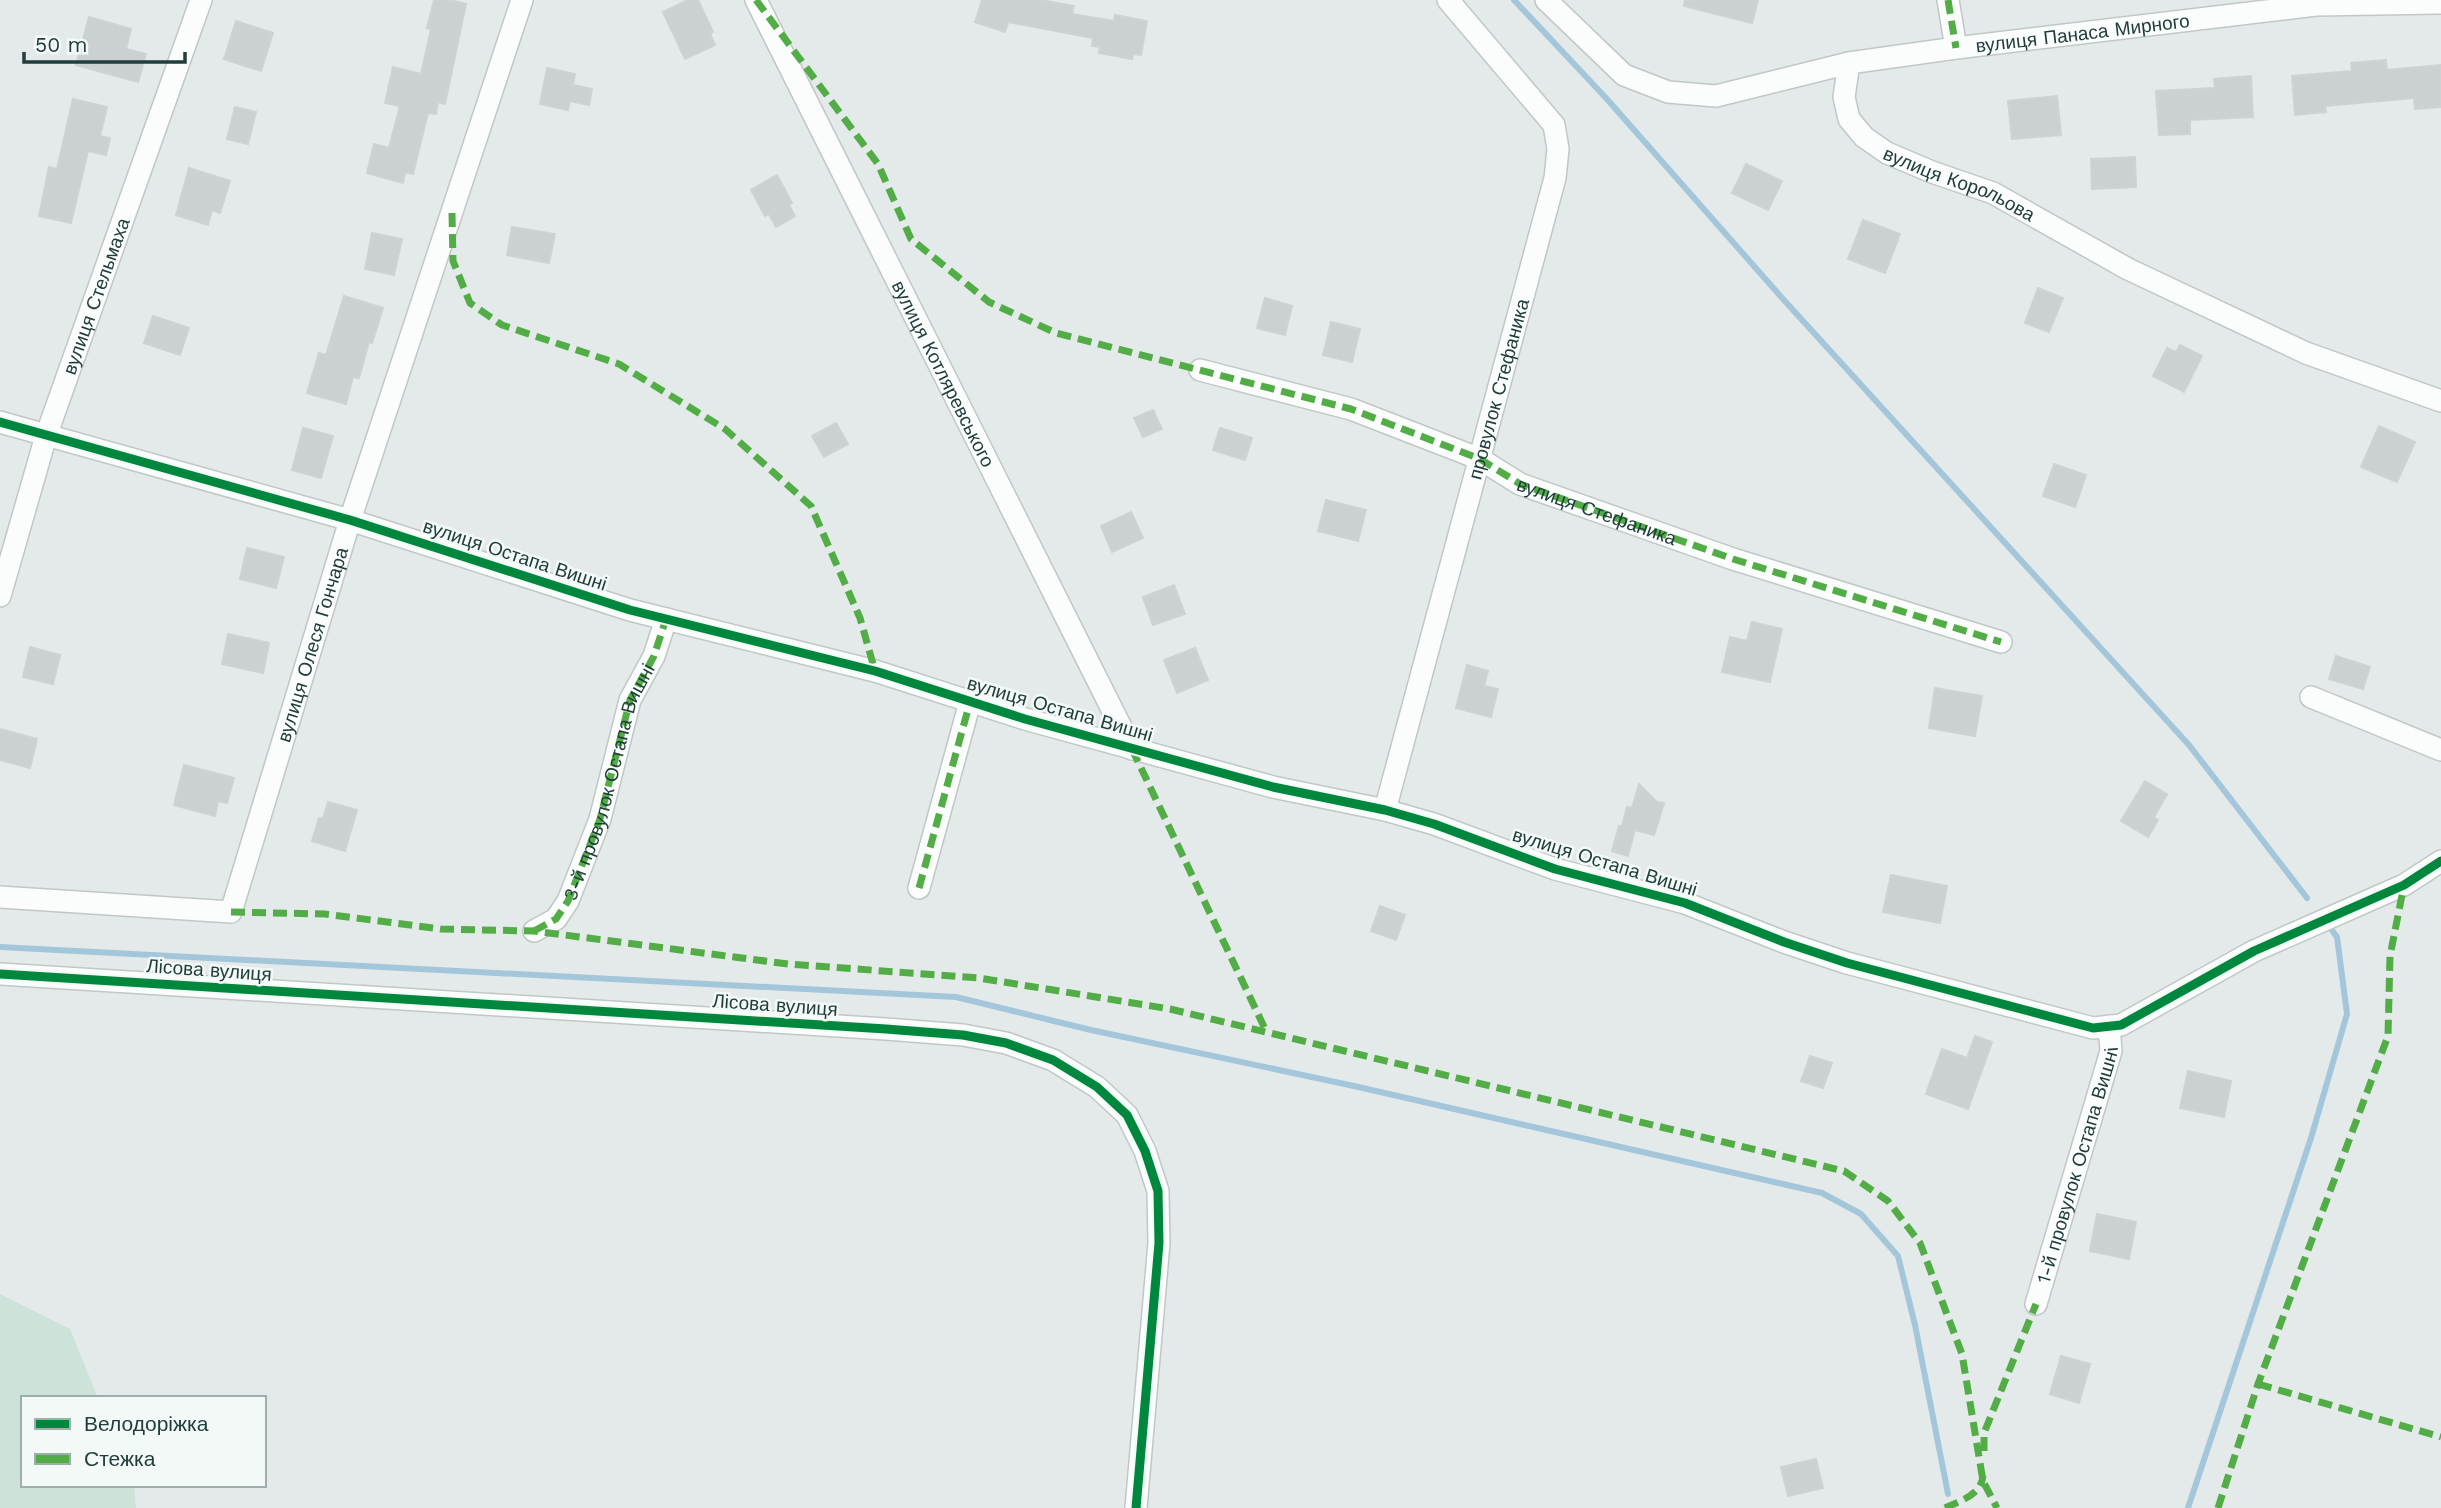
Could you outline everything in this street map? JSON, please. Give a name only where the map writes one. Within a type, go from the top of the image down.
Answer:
[{"type":"street","name":"вулиця Стельмаха","points":[[0,596],[46,436],[201,0]]},
{"type":"street","name":"вулиця Олеся Гончара","points":[[0,897],[231,912],[350,520],[522,0]]},
{"type":"street","name":"вулиця Котляревського","points":[[756,0],[1132,749]]},
{"type":"street","name":"провулок Стефаника","points":[[1385,810],[1555,178],[1558,149],[1554,125],[1448,0]]},
{"type":"street","points":[[1546,0],[1624,75],[1668,92],[1716,96],[1849,63]]},
{"type":"street","points":[[1948,0],[1956,48]]},
{"type":"street","name":"вулиця Панаса Мирного","points":[[1849,63],[2315,3],[2441,3]]},
{"type":"street","name":"вулиця Корольова","points":[[1849,63],[1844,97],[1849,119],[1864,137],[1887,153],[1993,193],[2128,268],[2306,353],[2441,401]]},
{"type":"street","name":"вулиця Стефаника","points":[[1200,370],[1351,409],[1480,459],[1520,484],[1733,559],[2001,642]]},
{"type":"street","name":"вулиця Остапа Вишні","points":[[0,422],[350,520],[630,610],[875,671],[970,702],[1273,787],[1385,810],[1434,824],[1555,869],[1685,903],[1784,942],[1847,963],[2093,1028],[2109,1026]]},
{"type":"street","name":"3-й провулок Остапа Вишні","points":[[534,931],[556,919],[568,901],[600,819],[630,700],[654,656],[666,619]]},
{"type":"street","points":[[2311,697],[2441,750]]},
{"type":"street","points":[[919,888],[970,702]]},
{"type":"street","points":[[2109,1026],[2121,1025],[2254,951],[2404,885],[2441,861]]},
{"type":"street","name":"Лісова вулиця","points":[[0,974],[963,1035],[1006,1043],[1053,1060],[1097,1087],[1127,1115],[1145,1151],[1158,1191],[1159,1244],[1136,1508]]},
{"type":"street","name":"1-й провулок Остапа Вишні","points":[[2036,1304],[2111,1051],[2109,1026]]},
{"type":"green space","points":[[0,1294],[70,1329],[97,1396],[21,1396],[21,1487],[134,1487],[136,1508],[0,1508]]},
{"type":"building","points":[[434,0],[466,4],[445,104],[438,102],[436,114],[428,113],[413,174],[405,172],[403,183],[367,173],[374,144],[389,148],[400,106],[385,103],[393,67],[421,74]]},
{"type":"building","points":[[688,0],[698,0],[713,32],[710,34],[715,45],[685,59],[663,12]]},
{"type":"building","points":[[982,0],[1041,0],[1074,6],[1072,14],[1114,21],[1115,15],[1147,21],[1141,55],[1133,54],[1132,59],[1099,53],[1100,47],[1092,46],[1093,38],[1008,22],[1005,32],[975,22]]},
{"type":"building","points":[[1685,0],[1758,0],[1752,23],[1684,6]]},
{"type":"building","points":[[89,17],[131,29],[126,49],[146,54],[138,82],[76,65]]},
{"type":"building","points":[[236,21],[273,33],[261,71],[224,59]]},
{"type":"building","points":[[2386,60],[2387,70],[2441,65],[2441,107],[2415,109],[2414,98],[2325,106],[2326,112],[2295,115],[2292,76],[2352,71],[2351,63]]},
{"type":"building","points":[[547,68],[575,74],[573,85],[592,89],[589,105],[570,101],[568,110],[540,104]]},
{"type":"building","points":[[2251,76],[2253,117],[2190,120],[2190,134],[2159,135],[2156,91],[2215,88],[2214,79]]},
{"type":"building","points":[[2057,96],[2061,135],[2012,139],[2008,101]]},
{"type":"building","points":[[73,99],[107,107],[100,136],[110,138],[106,155],[88,151],[71,223],[39,216],[49,167],[57,169]]},
{"type":"building","points":[[235,107],[256,112],[248,144],[227,139]]},
{"type":"building","points":[[2135,157],[2136,187],[2092,189],[2091,159]]},
{"type":"building","points":[[1746,164],[1782,181],[1768,210],[1732,193]]},
{"type":"building","points":[[189,168],[230,181],[220,213],[212,210],[208,225],[176,215]]},
{"type":"building","points":[[777,175],[792,203],[789,205],[795,216],[776,227],[769,214],[765,216],[751,190]]},
{"type":"building","points":[[1863,220],[1900,234],[1885,273],[1848,259]]},
{"type":"building","points":[[512,227],[555,234],[549,263],[507,255]]},
{"type":"building","points":[[372,233],[402,239],[394,275],[365,269]]},
{"type":"building","points":[[2038,288],[2063,298],[2049,332],[2025,323]]},
{"type":"building","points":[[344,296],[383,308],[372,343],[369,342],[359,378],[353,377],[346,404],[307,393],[319,353],[326,355]]},
{"type":"building","points":[[1265,298],[1292,306],[1285,335],[1257,328]]},
{"type":"building","points":[[153,316],[189,328],[180,355],[144,343]]},
{"type":"building","points":[[1331,322],[1360,329],[1352,362],[1323,355]]},
{"type":"building","points":[[2180,345],[2202,356],[2184,392],[2153,376],[2167,348],[2176,352]]},
{"type":"building","points":[[1153,410],[1162,429],[1143,437],[1134,418]]},
{"type":"building","points":[[836,423],[848,444],[824,457],[812,436]]},
{"type":"building","points":[[2379,426],[2415,442],[2397,482],[2361,467]]},
{"type":"building","points":[[303,428],[333,436],[321,478],[292,470]]},
{"type":"building","points":[[1220,428],[1252,438],[1245,460],[1213,450]]},
{"type":"building","points":[[2054,464],[2086,475],[2075,507],[2043,496]]},
{"type":"building","points":[[1326,500],[1366,510],[1358,541],[1318,531]]},
{"type":"building","points":[[1131,512],[1143,538],[1112,552],[1101,526]]},
{"type":"building","points":[[247,548],[284,557],[276,588],[240,579]]},
{"type":"building","points":[[1174,585],[1185,614],[1153,625],[1143,597]]},
{"type":"building","points":[[1752,622],[1782,629],[1770,682],[1722,672],[1730,637],[1747,641]]},
{"type":"building","points":[[228,634],[269,643],[263,673],[222,664]]},
{"type":"building","points":[[30,647],[60,655],[53,684],[23,677]]},
{"type":"building","points":[[1195,648],[1208,680],[1177,693],[1164,660]]},
{"type":"building","points":[[2336,656],[2370,667],[2363,689],[2329,679]]},
{"type":"building","points":[[1467,665],[1488,671],[1484,686],[1498,689],[1491,717],[1456,708]]},
{"type":"building","points":[[1935,688],[1982,696],[1975,736],[1929,728]]},
{"type":"building","points":[[0,729],[37,739],[30,768],[0,760]]},
{"type":"building","points":[[184,765],[234,778],[227,803],[218,801],[215,816],[174,805]]},
{"type":"building","points":[[2145,781],[2167,794],[2154,817],[2158,820],[2148,837],[2121,821]]},
{"type":"building","points":[[1639,784],[1657,802],[1664,803],[1654,835],[1635,830],[1628,856],[1612,851],[1619,826],[1622,826],[1627,807],[1632,808]]},
{"type":"building","points":[[328,802],[357,810],[345,851],[312,841],[319,818],[323,819]]},
{"type":"building","points":[[1891,875],[1947,886],[1940,923],[1883,912]]},
{"type":"building","points":[[1380,906],[1405,915],[1396,940],[1371,931]]},
{"type":"building","points":[[1975,1036],[1992,1042],[1968,1109],[1926,1094],[1942,1049],[1967,1058]]},
{"type":"building","points":[[1810,1056],[1832,1063],[1823,1088],[1801,1081]]},
{"type":"building","points":[[2188,1071],[2231,1081],[2224,1117],[2180,1108]]},
{"type":"building","points":[[2097,1214],[2136,1222],[2129,1259],[2090,1251]]},
{"type":"building","points":[[2061,1356],[2090,1364],[2079,1403],[2050,1394]]},
{"type":"building","points":[[1816,1459],[1823,1488],[1788,1496],[1781,1467]]},
{"type":"waterway","points":[[1514,0],[1606,98],[1783,299],[2189,745],[2307,898]]},
{"type":"waterway","points":[[2188,1508],[2311,1138],[2347,1014],[2337,937],[2329,926]]},
{"type":"waterway","points":[[0,947],[956,997],[1091,1030],[1354,1086],[1822,1193],[1861,1214],[1898,1256],[1915,1325],[1948,1494]]},
{"type":"marked path","points":[[756,0],[878,164],[911,239],[989,302],[1056,333],[1351,409],[1480,459],[1520,484],[1733,559],[2001,642]]},
{"type":"marked path","points":[[1948,0],[1956,48]]},
{"type":"marked path","points":[[452,213],[453,261],[470,303],[502,325],[619,364],[725,429],[811,506],[860,618],[875,671]]},
{"type":"marked path","points":[[534,931],[556,919],[568,901],[600,819],[630,700],[654,656],[666,619]]},
{"type":"marked path","points":[[919,888],[970,702]]},
{"type":"marked path","points":[[1132,749],[1267,1033]]},
{"type":"marked path","points":[[2218,1508],[2258,1384],[2388,1036],[2390,956],[2404,885]]},
{"type":"marked path","points":[[231,912],[325,914],[441,929],[534,931],[788,964],[979,978],[1170,1009],[1844,1171],[1888,1201],[1920,1243],[1962,1354],[1983,1481],[1997,1508]]},
{"type":"marked path","points":[[1984,1451],[1984,1433],[2036,1304]]},
{"type":"marked path","points":[[2258,1384],[2441,1437]]},
{"type":"marked path","points":[[1945,1508],[1974,1493],[1983,1476]]},
{"type":"cycle path","points":[[0,422],[350,520],[630,610],[875,671],[1025,719],[1273,787],[1385,810],[1434,824],[1555,869],[1685,903],[1784,942],[1847,963],[2093,1028],[2121,1025],[2254,951],[2404,885],[2441,861]]},
{"type":"cycle path","points":[[0,974],[963,1035],[1006,1043],[1053,1060],[1097,1087],[1127,1115],[1145,1151],[1158,1191],[1159,1243],[1136,1508]]}]
